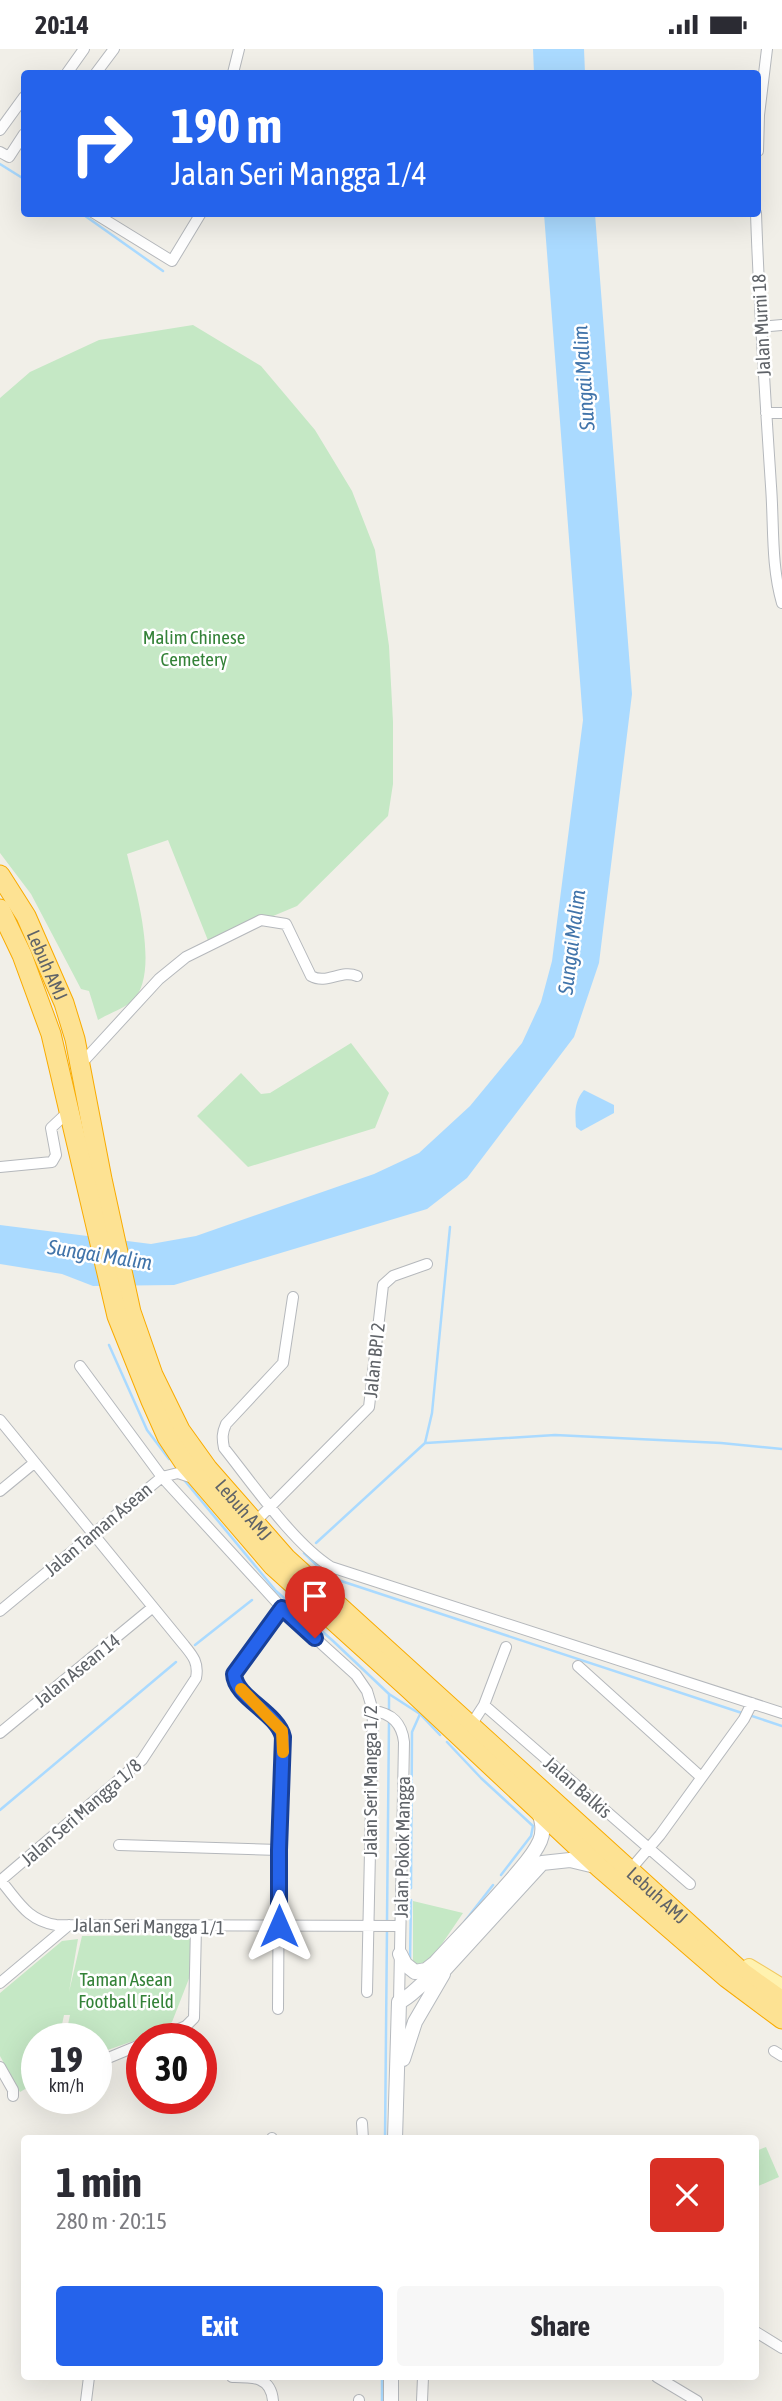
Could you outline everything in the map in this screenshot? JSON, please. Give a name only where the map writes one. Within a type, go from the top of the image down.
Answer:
[{"type":"highway","name":"Lebuh AMJ","points":[[0,875],[26,916],[55,979],[75,1039],[94,1182],[124,1314],[138,1374],[167,1437],[203,1486],[273,1566],[600,1868],[727,1978],[782,2019]]},
{"type":"highway","name":"Lebuh AMJ","points":[[0,909],[18,944],[44,1011],[60,1066],[68,1112],[94,1182]]},
{"type":"highway","name":"Lebuh AMJ","points":[[124,1314],[180,1430],[208,1469],[286,1558],[743,1973],[782,2001]]},
{"type":"main road","points":[[716,1948],[782,1987]]},
{"type":"main road","points":[[727,1978],[782,2031]]},
{"type":"street","points":[[69,70],[84,49]]},
{"type":"street","points":[[98,70],[114,49]]},
{"type":"street","points":[[234,70],[239,49]]},
{"type":"street","points":[[761,98],[767,49]]},
{"type":"street","points":[[0,130],[21,101]]},
{"type":"street","points":[[0,152],[9,157],[21,139]]},
{"type":"street","points":[[100,217],[172,261],[199,217]]},
{"type":"street","name":"Jalan Murni 18","points":[[756,217],[773,555],[782,603]]},
{"type":"street","points":[[760,327],[782,325]]},
{"type":"street","points":[[766,414],[782,413]]},
{"type":"street","points":[[80,1065],[175,965],[204,947],[261,920],[286,924],[311,976],[324,979],[349,973],[357,976]]},
{"type":"street","points":[[0,1167],[52,1162],[56,1155],[51,1128],[68,1112]]},
{"type":"street","name":"Jalan BPI 2","points":[[255,1522],[369,1407],[383,1285],[393,1276],[427,1264]]},
{"type":"street","points":[[293,1297],[283,1363],[222,1431],[224,1448],[312,1553],[331,1567],[748,1711],[782,1713]]},
{"type":"street","name":"Jalan Seri Mangga 1/2","points":[[80,1366],[162,1477],[282,1608],[356,1675],[367,1691],[373,1711],[374,1927],[367,1992]]},
{"type":"street","points":[[0,1420],[153,1607]]},
{"type":"street","points":[[162,1477],[176,1449]]},
{"type":"street","points":[[0,1491],[34,1463]]},
{"type":"street","name":"Jalan Taman Asean","points":[[0,1611],[162,1477],[185,1473],[203,1486]]},
{"type":"street","name":"Jalan Seri Mangga 1/8","points":[[0,1881],[142,1760],[195,1678],[195,1659],[153,1607]]},
{"type":"street","name":"Jalan Asean 14","points":[[0,1733],[153,1607]]},
{"type":"street","points":[[278,2009],[282,1731],[237,1685],[234,1678],[235,1671],[282,1608]]},
{"type":"street","points":[[471,1725],[484,1705],[506,1647]]},
{"type":"street","points":[[578,1666],[701,1777]]},
{"type":"street","name":"Jalan Balkis","points":[[484,1705],[690,1884]]},
{"type":"street","name":"Jalan Pokok Mangga","points":[[373,1711],[385,1713],[398,1721],[404,1742],[396,1926],[400,1954],[395,2135]]},
{"type":"street","points":[[630,1870],[748,1711]]},
{"type":"street","points":[[397,2090],[405,2047],[441,1966],[541,1839],[541,1816],[536,1809]]},
{"type":"street","points":[[119,1845],[279,1850]]},
{"type":"street","points":[[399,2002],[414,1994],[431,1976],[430,1971],[441,1966],[542,1863],[570,1860],[600,1868]]},
{"type":"street","name":"Jalan Seri Mangga 1/1","points":[[0,1881],[24,1910],[38,1921],[69,1925],[396,1926]]},
{"type":"street","points":[[0,1983],[69,1925]]},
{"type":"street","points":[[189,2023],[194,2018],[196,1927]]},
{"type":"street","points":[[400,1954],[405,1964],[415,1972],[441,1966]]},
{"type":"street","points":[[0,2067],[13,2090],[13,2096]]},
{"type":"street","points":[[362,2123],[363,2135]]},
{"type":"street","points":[[759,2334],[782,2348]]},
{"type":"street","points":[[86,2401],[89,2380]]},
{"type":"street","points":[[263,2380],[270,2388],[273,2401]]},
{"type":"street","points":[[391,2380],[391,2401]]},
{"type":"street","points":[[422,2401],[423,2380]]},
{"type":"street","points":[[662,2380],[697,2401]]},
{"type":"green space","name":"Malim Chinese Cemetery","points":[[193,325],[261,366],[315,430],[352,491],[375,550],[389,646],[393,784],[388,816],[297,906],[209,943],[168,840],[127,854],[144,931],[145,973],[140,990],[131,1002],[98,1020],[89,991],[81,989],[31,894],[0,853],[0,398],[30,372],[99,340]]},
{"type":"green space","points":[[351,1043],[389,1093],[375,1128],[248,1167],[197,1116],[241,1073],[261,1094],[270,1093]]},
{"type":"green space","points":[[413,1901],[463,1913],[429,1963],[423,1966],[414,1965],[413,1960]]},
{"type":"green space","name":"Taman Asean Football Field","points":[[189,1935],[197,1958],[172,2022],[126,2023],[126,2044],[112,2048],[112,2023],[68,2023],[70,2015],[64,2015],[62,2023],[21,2023],[20,2092],[0,2056],[0,1993],[62,1941],[78,1939],[69,1992],[82,1936]]},
{"type":"green space","points":[[766,2147],[779,2177],[759,2186],[759,2150]]},
{"type":"water","points":[[533,49],[584,49],[585,70],[534,70]]},
{"type":"water","name":"Sungai Malim","points":[[544,217],[595,217],[632,694],[599,963],[574,1037],[467,1178],[427,1209],[174,1285],[93,1286],[62,1274],[0,1264],[0,1225],[151,1244],[196,1236],[374,1174],[419,1153],[470,1106],[522,1043],[541,1002],[552,961],[583,720]]},
{"type":"water","points":[[584,1090],[614,1105],[614,1113],[581,1131],[576,1127],[575,1112],[578,1099]]},
{"type":"waterway","points":[[0,164],[21,177]]},
{"type":"waterway","points":[[87,217],[163,271]]},
{"type":"waterway","points":[[316,1543],[425,1443],[432,1413],[450,1227]]},
{"type":"waterway","points":[[109,1345],[147,1430],[169,1459]]},
{"type":"waterway","points":[[426,1443],[555,1435],[721,1443],[782,1449]]},
{"type":"waterway","points":[[185,1481],[276,1591],[389,1694],[420,1714],[440,1735]]},
{"type":"waterway","points":[[304,1553],[329,1577],[742,1713]]},
{"type":"waterway","points":[[195,1645],[252,1600]]},
{"type":"waterway","points":[[0,1810],[176,1662]]},
{"type":"waterway","points":[[389,1694],[389,1711]]},
{"type":"waterway","points":[[411,1888],[412,1732],[420,1714]]},
{"type":"waterway","points":[[749,1715],[782,1726]]},
{"type":"waterway","points":[[387,1921],[389,1721]]},
{"type":"waterway","points":[[447,1742],[533,1826],[531,1836],[501,1875]]},
{"type":"waterway","points":[[465,1921],[493,1885]]},
{"type":"waterway","points":[[410,1962],[411,1900]]},
{"type":"waterway","points":[[385,2135],[387,1928]]},
{"type":"waterway","points":[[382,2380],[382,2401]]},
{"type":"slow traffic","points":[[241,1689],[282,1731],[283,1752]]},
{"type":"route","points":[[279,1926],[282,1731],[237,1685],[234,1674],[282,1608],[315,1638]]}]
